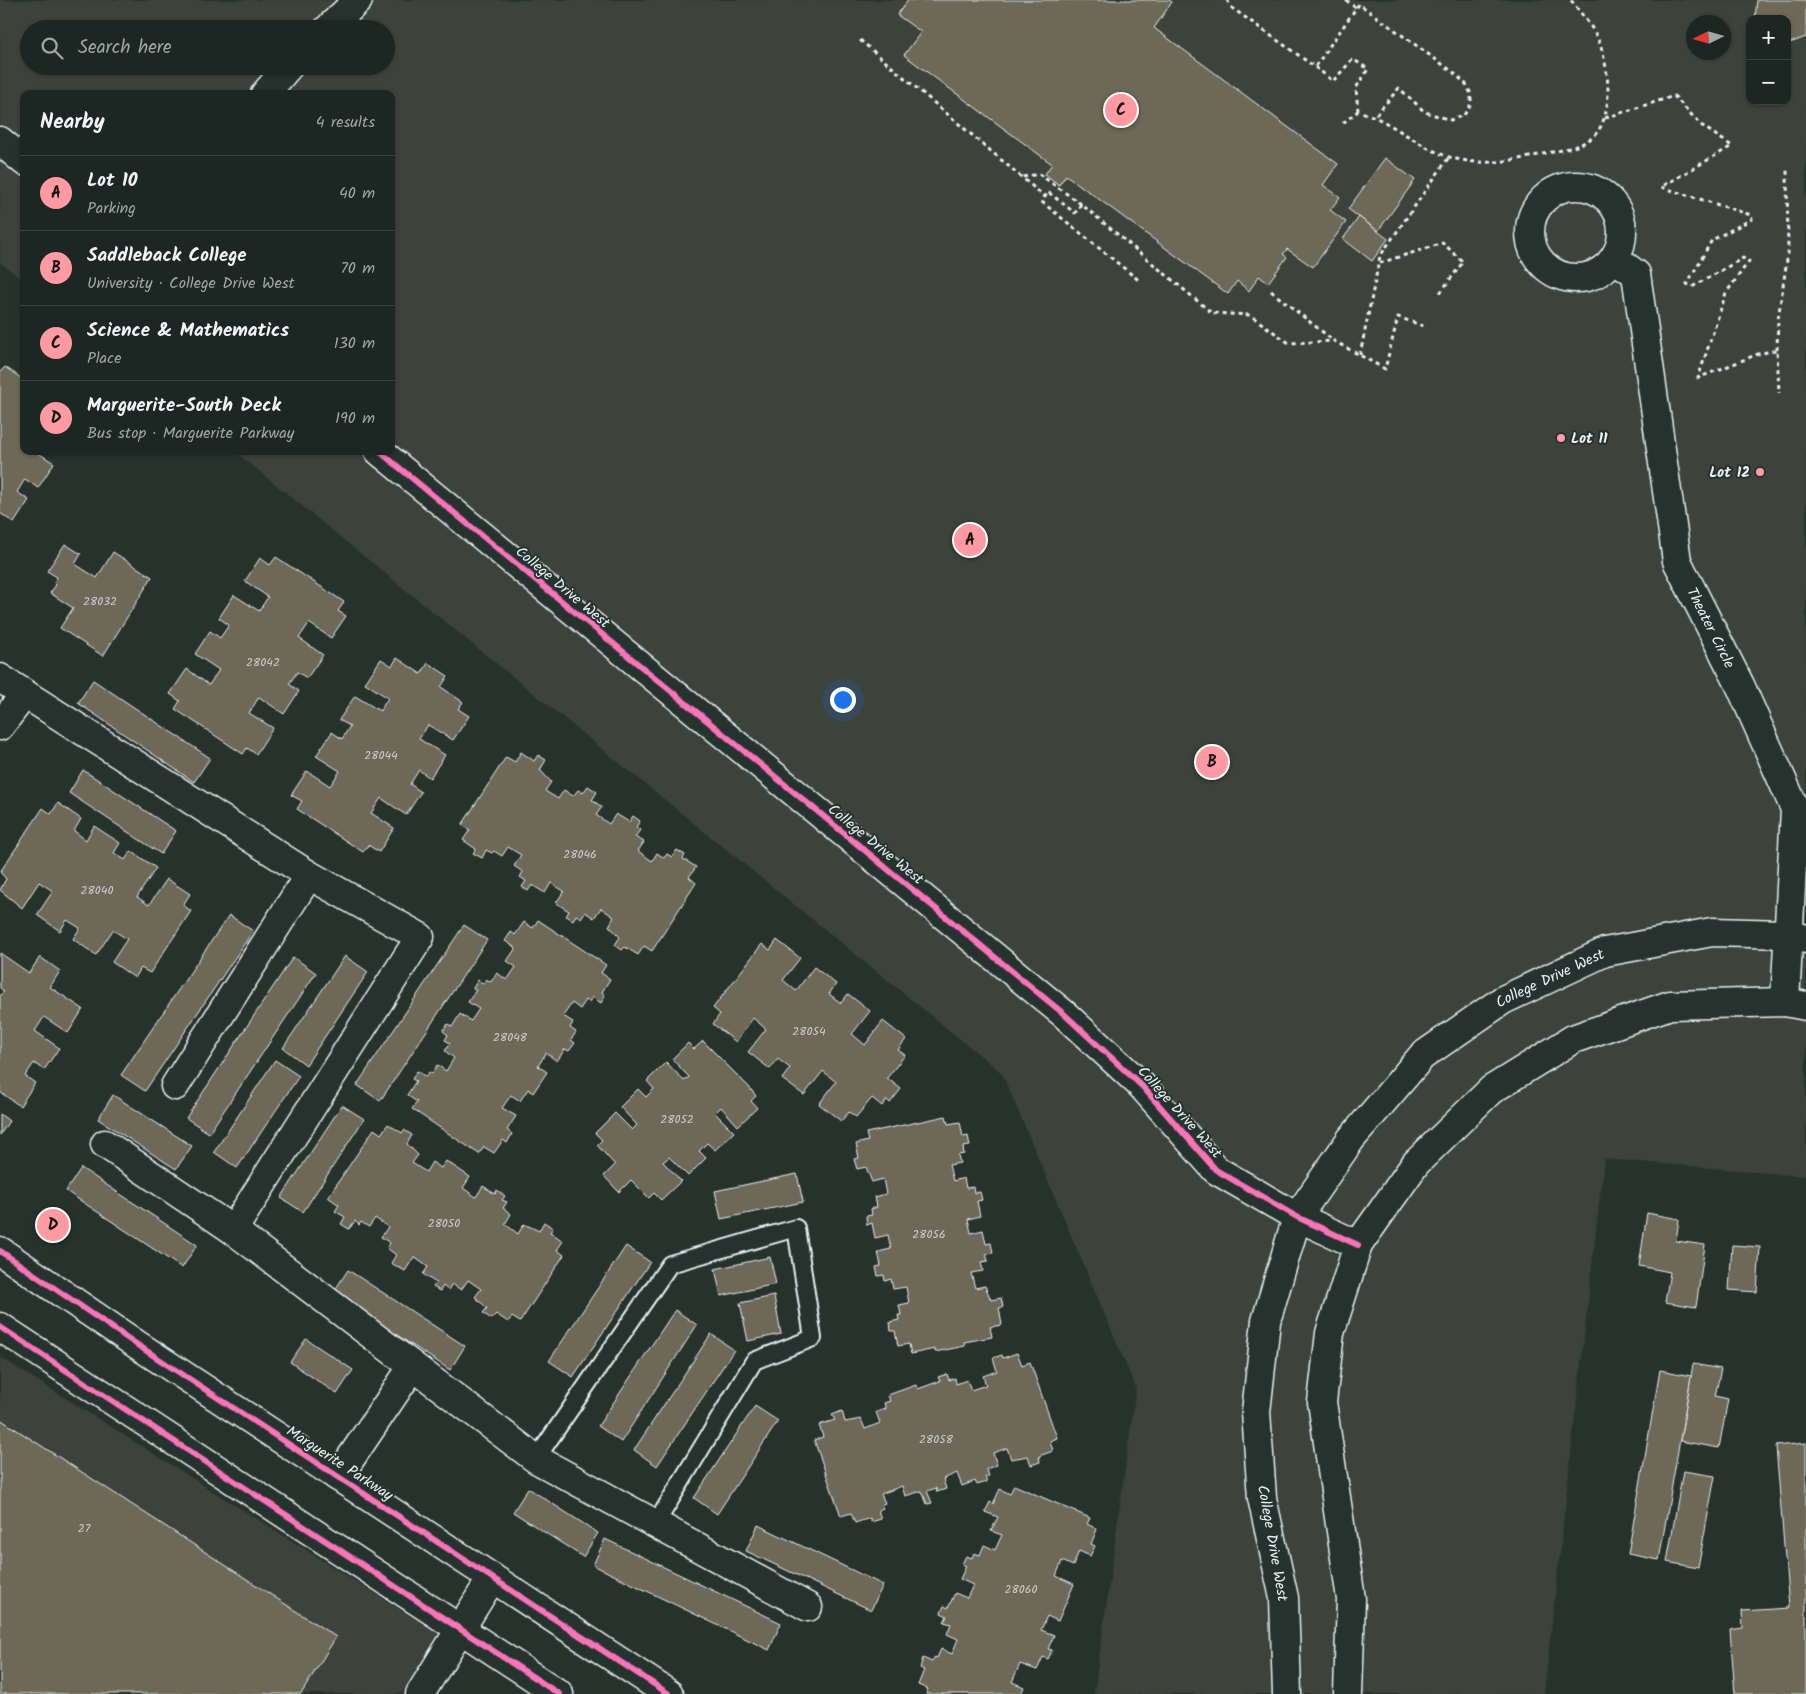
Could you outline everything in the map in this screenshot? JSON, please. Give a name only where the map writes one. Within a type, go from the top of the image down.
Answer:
[{"type":"street","points":[[337,20],[358,0]]},
{"type":"street","points":[[268,90],[281,75]]},
{"type":"street","points":[[0,141],[20,158]]},
{"type":"street","name":"Theater Circle","points":[[1614,258],[1636,274],[1677,561],[1740,685],[1795,810],[1798,937],[1795,1004]]},
{"type":"street","name":"College Drive West","points":[[384,455],[1064,1014],[1142,1086],[1216,1170],[1297,1217],[1358,1245]]},
{"type":"street","points":[[0,678],[308,874],[420,937],[233,1230]]},
{"type":"street","points":[[0,726],[24,694]]},
{"type":"street","points":[[174,1086],[308,874]]},
{"type":"street","name":"College Drive West","points":[[1287,1694],[1284,1598],[1262,1498],[1256,1412],[1266,1321],[1297,1217],[1351,1139],[1422,1056],[1503,1000],[1605,952],[1712,932],[1798,937]]},
{"type":"street","points":[[1348,1694],[1351,1599],[1322,1402],[1330,1332],[1358,1245],[1416,1162],[1492,1090],[1573,1039],[1670,1005],[1795,1004]]},
{"type":"street","points":[[105,1144],[233,1230],[536,1458],[655,1525],[808,1607]]},
{"type":"street","name":"Marguerite Parkway","points":[[0,1251],[136,1344],[669,1694]]},
{"type":"street","points":[[0,1327],[559,1694]]},
{"type":"street","points":[[338,1477],[414,1366]]},
{"type":"street","points":[[420,1694],[492,1578]]},
{"type":"lane","points":[[536,1458],[670,1264],[796,1228],[813,1338],[754,1361],[655,1525]]},
{"type":"path","points":[[1227,0],[1232,8],[1333,81],[1353,59],[1368,69],[1356,88],[1358,111]]},
{"type":"path","points":[[1346,0],[1356,8]]},
{"type":"path","points":[[1358,111],[1375,116],[1418,143],[1449,157],[1481,163],[1514,160],[1579,144],[1594,136],[1605,118],[1608,80],[1600,42],[1571,0]]},
{"type":"path","points":[[1315,67],[1359,4],[1453,72],[1466,84],[1471,94],[1471,104],[1464,115],[1450,120],[1424,112],[1399,88],[1375,116]]},
{"type":"path","points":[[860,40],[1045,197]]},
{"type":"path","points":[[1605,118],[1674,96],[1701,125],[1732,146],[1661,187],[1751,215],[1752,219],[1712,240],[1687,284],[1692,287],[1743,258],[1749,261],[1726,293],[1698,378],[1758,354],[1777,350]]},
{"type":"path","points":[[1343,123],[1358,111]]},
{"type":"path","points":[[1360,355],[1380,256],[1449,157]]},
{"type":"path","points":[[1779,393],[1778,319],[1788,253],[1787,170]]},
{"type":"path","points":[[1023,178],[1040,174],[1081,204],[1212,313],[1250,315],[1289,343],[1334,341]]},
{"type":"path","points":[[1081,204],[1075,214],[1048,192],[1042,202],[1141,282]]},
{"type":"path","points":[[1380,263],[1443,244],[1464,262],[1440,293]]},
{"type":"path","points":[[1271,291],[1334,341],[1384,369],[1398,317],[1426,327]]},
{"type":"shaded area","points":[[0,0],[1806,0],[1806,1176],[1604,1159],[1544,1694],[1094,1694],[1136,1388],[1002,1073],[239,455],[395,455],[395,90],[20,90],[20,278],[0,262]]},
{"type":"shaded area","points":[[0,1357],[441,1635],[401,1694],[0,1694]]},
{"type":"building","points":[[908,0],[1169,0],[1172,2],[1154,28],[1338,164],[1323,185],[1340,197],[1330,210],[1346,222],[1313,267],[1287,249],[1283,254],[1287,257],[1268,283],[1259,276],[1249,291],[1237,281],[1228,294],[1066,175],[1059,185],[1045,174],[1052,164],[904,55],[921,32],[897,15]]},
{"type":"building","points":[[1757,0],[1806,0],[1806,37],[1791,43],[1791,15],[1755,15]]},
{"type":"building","points":[[1385,158],[1415,180],[1378,231],[1348,209]]},
{"type":"building","points":[[1359,217],[1388,239],[1372,261],[1343,239]]},
{"type":"building","points":[[5,367],[20,377],[20,455],[41,455],[54,463],[38,488],[25,479],[17,492],[29,500],[14,523],[0,513],[0,372]]},
{"type":"building","points":[[65,544],[81,554],[75,564],[97,578],[113,552],[152,577],[103,656],[60,628],[73,608],[50,593],[56,585],[54,583],[57,577],[47,571]]},
{"type":"building","points":[[276,557],[344,602],[338,611],[346,616],[331,638],[309,623],[299,638],[323,655],[307,678],[297,672],[289,684],[299,691],[284,714],[259,697],[249,713],[273,728],[256,754],[247,748],[243,754],[175,709],[180,701],[170,694],[187,669],[209,685],[219,670],[195,654],[210,631],[220,638],[229,625],[219,618],[234,595],[259,611],[268,597],[245,581],[260,558],[270,565]]},
{"type":"building","points":[[397,658],[421,674],[428,663],[448,676],[441,687],[463,702],[458,709],[469,716],[453,740],[428,725],[419,739],[445,755],[430,778],[419,770],[410,784],[421,792],[406,815],[381,798],[371,813],[394,828],[379,852],[368,845],[363,852],[297,809],[302,801],[291,795],[307,771],[330,786],[340,771],[316,756],[332,732],[342,739],[350,726],[339,720],[355,696],[380,711],[388,698],[365,683],[381,659],[392,666]]},
{"type":"building","points":[[93,680],[210,758],[194,782],[78,703]]},
{"type":"building","points":[[521,752],[534,761],[538,755],[546,760],[540,770],[551,782],[545,791],[558,799],[564,790],[573,796],[578,790],[583,793],[588,786],[597,792],[592,800],[602,807],[596,815],[609,824],[616,814],[629,822],[633,816],[640,821],[636,827],[640,830],[635,837],[644,842],[638,851],[652,861],[657,853],[664,858],[667,854],[672,857],[677,850],[685,855],[683,859],[696,867],[689,877],[696,883],[652,951],[644,946],[638,955],[625,947],[622,950],[615,945],[620,937],[609,926],[614,917],[601,908],[594,918],[585,912],[581,918],[576,915],[573,920],[566,916],[569,911],[556,903],[564,891],[551,883],[545,893],[532,885],[528,891],[522,887],[526,881],[520,877],[523,872],[514,866],[521,855],[508,847],[502,856],[494,851],[492,853],[486,850],[482,858],[473,853],[476,849],[463,840],[470,830],[462,825],[506,757],[515,762]]},
{"type":"building","points":[[83,770],[176,831],[161,854],[69,793]]},
{"type":"building","points":[[58,803],[81,819],[74,831],[86,840],[94,826],[120,843],[114,853],[125,860],[131,851],[156,868],[137,897],[149,905],[167,879],[190,894],[183,905],[191,911],[150,973],[141,968],[135,978],[112,962],[127,939],[113,930],[96,955],[73,939],[80,928],[67,920],[60,931],[37,915],[53,891],[39,882],[22,908],[0,890],[6,879],[0,872],[43,808],[51,814]]},
{"type":"building","points":[[229,915],[253,931],[145,1091],[121,1075]]},
{"type":"building","points":[[538,920],[606,965],[601,973],[610,979],[602,992],[605,995],[601,1003],[592,997],[589,1002],[586,1000],[580,1009],[572,1003],[563,1016],[573,1022],[570,1028],[576,1032],[571,1040],[575,1043],[569,1051],[565,1049],[557,1061],[546,1053],[538,1066],[547,1072],[533,1093],[528,1089],[520,1101],[511,1095],[502,1108],[516,1116],[507,1130],[512,1134],[507,1143],[503,1140],[494,1153],[484,1147],[479,1154],[412,1109],[417,1102],[407,1095],[416,1081],[412,1079],[417,1071],[426,1077],[429,1072],[432,1074],[437,1065],[446,1071],[454,1058],[445,1051],[450,1043],[445,1040],[448,1035],[443,1031],[448,1024],[452,1027],[460,1014],[471,1021],[479,1009],[468,1002],[476,990],[473,988],[478,980],[483,984],[486,979],[491,982],[497,973],[507,980],[516,967],[507,961],[516,948],[505,941],[511,932],[515,935],[524,922],[533,928]]},
{"type":"building","points":[[464,925],[487,940],[380,1101],[357,1085]]},
{"type":"building","points":[[777,940],[800,958],[783,980],[796,991],[814,967],[836,984],[829,994],[841,1003],[848,994],[870,1011],[852,1034],[865,1045],[883,1021],[906,1039],[898,1050],[905,1055],[887,1078],[901,1089],[890,1103],[887,1100],[882,1106],[872,1098],[856,1117],[849,1112],[841,1121],[819,1104],[836,1082],[823,1071],[804,1095],[782,1079],[790,1068],[778,1059],[770,1069],[748,1052],[766,1029],[753,1018],[736,1042],[713,1024],[720,1014],[713,1008],[762,944],[770,950]]},
{"type":"building","points":[[0,953],[29,973],[40,957],[60,971],[50,987],[83,1009],[68,1033],[44,1017],[35,1031],[59,1048],[44,1070],[34,1063],[25,1076],[35,1083],[20,1106],[0,1092],[0,996],[4,991],[0,988]]},
{"type":"building","points":[[345,956],[368,972],[306,1065],[283,1048]]},
{"type":"building","points":[[293,957],[316,973],[209,1133],[186,1118]]},
{"type":"building","points":[[703,1041],[749,1087],[756,1096],[751,1101],[757,1108],[738,1126],[721,1107],[715,1113],[734,1132],[715,1150],[707,1143],[699,1151],[706,1158],[688,1176],[669,1157],[663,1162],[681,1181],[661,1200],[654,1193],[649,1198],[631,1180],[619,1192],[604,1176],[615,1165],[597,1145],[602,1140],[595,1133],[615,1113],[632,1130],[637,1125],[620,1107],[638,1089],[646,1097],[654,1089],[647,1081],[666,1062],[684,1081],[689,1077],[672,1059],[688,1043],[694,1049]]},
{"type":"building","points":[[275,1060],[299,1076],[237,1168],[214,1152]]},
{"type":"building","points":[[113,1095],[192,1146],[176,1169],[98,1119]]},
{"type":"building","points":[[342,1105],[364,1119],[303,1212],[281,1198]]},
{"type":"building","points":[[0,1114],[9,1121],[0,1135]]},
{"type":"building","points":[[946,1116],[948,1124],[960,1122],[963,1137],[968,1136],[970,1146],[963,1147],[964,1154],[958,1155],[960,1163],[949,1165],[953,1181],[964,1178],[966,1188],[973,1187],[974,1193],[980,1192],[982,1200],[977,1201],[980,1216],[968,1219],[971,1233],[983,1230],[986,1244],[991,1243],[993,1253],[986,1254],[988,1261],[981,1262],[983,1271],[971,1273],[975,1288],[985,1286],[991,1300],[1001,1298],[1003,1307],[999,1308],[1002,1325],[990,1327],[992,1337],[964,1342],[965,1346],[935,1352],[935,1349],[911,1354],[909,1344],[898,1346],[895,1331],[891,1331],[890,1322],[899,1320],[898,1315],[901,1315],[899,1305],[909,1303],[906,1287],[893,1289],[891,1279],[885,1281],[884,1275],[878,1276],[876,1267],[881,1266],[878,1252],[891,1249],[888,1235],[875,1238],[872,1223],[867,1225],[866,1216],[872,1215],[871,1209],[877,1207],[875,1197],[886,1194],[883,1179],[872,1182],[866,1167],[857,1169],[854,1159],[859,1158],[856,1144],[868,1141],[866,1133]]},
{"type":"building","points":[[388,1124],[402,1133],[404,1130],[412,1135],[407,1144],[418,1155],[412,1163],[426,1172],[432,1162],[441,1168],[446,1161],[470,1177],[463,1188],[476,1197],[483,1186],[495,1194],[497,1190],[505,1196],[502,1200],[507,1202],[503,1208],[511,1214],[505,1224],[518,1234],[524,1224],[539,1231],[544,1222],[553,1228],[550,1232],[563,1241],[557,1250],[564,1255],[520,1322],[512,1317],[508,1322],[496,1314],[491,1319],[483,1313],[487,1308],[475,1297],[481,1289],[468,1280],[461,1290],[452,1284],[448,1290],[443,1286],[440,1291],[433,1287],[436,1283],[423,1274],[428,1267],[414,1257],[405,1271],[391,1263],[396,1255],[387,1248],[390,1243],[381,1237],[388,1227],[375,1218],[369,1227],[361,1222],[359,1225],[355,1221],[349,1229],[341,1224],[345,1217],[335,1211],[339,1205],[328,1197],[374,1129],[381,1134]]},
{"type":"building","points":[[81,1168],[197,1245],[182,1268],[66,1191]]},
{"type":"building","points":[[797,1174],[803,1202],[721,1219],[715,1191]]},
{"type":"building","points":[[1647,1213],[1679,1219],[1676,1241],[1705,1245],[1696,1307],[1665,1302],[1670,1272],[1639,1266]]},
{"type":"building","points":[[1732,1245],[1760,1247],[1757,1292],[1729,1290]]},
{"type":"building","points":[[626,1246],[650,1262],[573,1377],[549,1361]]},
{"type":"building","points":[[770,1257],[776,1284],[721,1296],[715,1269]]},
{"type":"building","points":[[348,1270],[465,1346],[450,1370],[333,1293]]},
{"type":"building","points":[[774,1296],[781,1334],[748,1341],[740,1303]]},
{"type":"building","points":[[675,1310],[697,1325],[621,1442],[598,1426]]},
{"type":"building","points":[[711,1334],[734,1350],[657,1466],[634,1450]]},
{"type":"building","points":[[306,1339],[353,1370],[337,1394],[290,1362]]},
{"type":"building","points":[[1017,1353],[1022,1365],[1030,1362],[1057,1438],[1050,1441],[1053,1451],[1039,1456],[1040,1462],[1031,1465],[1028,1456],[1011,1459],[1007,1448],[993,1453],[997,1465],[986,1469],[989,1476],[985,1477],[987,1482],[977,1485],[975,1481],[962,1486],[957,1473],[943,1479],[946,1489],[937,1492],[936,1488],[927,1491],[932,1503],[927,1504],[922,1491],[905,1496],[902,1486],[881,1494],[885,1503],[881,1505],[883,1508],[878,1510],[881,1519],[871,1522],[870,1518],[855,1523],[851,1513],[841,1516],[814,1440],[823,1437],[819,1425],[835,1420],[832,1415],[842,1411],[845,1422],[861,1419],[865,1429],[880,1423],[876,1412],[886,1409],[884,1403],[890,1401],[888,1395],[916,1385],[918,1389],[940,1381],[938,1377],[947,1374],[949,1380],[955,1378],[956,1384],[967,1380],[971,1390],[986,1385],[983,1376],[997,1371],[993,1358],[1002,1355],[1003,1358]]},
{"type":"building","points":[[1693,1364],[1721,1369],[1715,1396],[1728,1399],[1719,1448],[1680,1441]]},
{"type":"building","points":[[1660,1370],[1691,1376],[1659,1560],[1628,1554]]},
{"type":"building","points":[[755,1406],[778,1421],[717,1514],[694,1498]]},
{"type":"building","points":[[0,1419],[336,1637],[301,1694],[0,1694]]},
{"type":"building","points":[[1806,1443],[1806,1694],[1735,1694],[1730,1630],[1743,1628],[1742,1611],[1789,1608],[1776,1446]]},
{"type":"building","points":[[1683,1471],[1715,1476],[1698,1568],[1667,1562]]},
{"type":"building","points":[[1014,1485],[1090,1518],[1087,1524],[1097,1529],[1091,1544],[1095,1546],[1090,1556],[1079,1551],[1073,1566],[1062,1561],[1056,1576],[1074,1584],[1058,1621],[1047,1616],[1041,1630],[1054,1635],[1048,1649],[1052,1650],[1048,1659],[1043,1657],[1037,1670],[1020,1664],[1012,1682],[1024,1687],[1021,1694],[926,1694],[928,1689],[918,1685],[924,1670],[920,1668],[923,1658],[932,1662],[935,1657],[937,1658],[941,1649],[952,1654],[958,1639],[947,1634],[951,1624],[944,1622],[947,1616],[941,1613],[944,1606],[948,1608],[955,1593],[967,1598],[973,1585],[960,1579],[966,1566],[962,1564],[966,1556],[972,1558],[974,1553],[980,1555],[984,1545],[995,1550],[1002,1535],[991,1531],[998,1517],[985,1512],[990,1502],[993,1504],[1000,1489],[1010,1494]]},
{"type":"building","points":[[528,1488],[598,1533],[583,1557],[513,1512]]},
{"type":"building","points":[[758,1525],[883,1585],[871,1610],[746,1551]]},
{"type":"building","points":[[605,1539],[781,1623],[769,1650],[593,1565]]},
{"type":"cycle path","points":[[384,455],[1064,1014],[1142,1086],[1216,1170],[1297,1217],[1358,1245]]},
{"type":"cycle path","points":[[0,1251],[136,1344],[669,1694]]},
{"type":"cycle path","points":[[0,1327],[559,1694]]},
{"type":"place","name":"Science & Mathematics","points":[[1121,110]]},
{"type":"place","name":"Lot 11","points":[[1561,438]]},
{"type":"place","name":"Lot 12","points":[[1760,472]]},
{"type":"place","name":"Lot 10","points":[[970,540]]},
{"type":"place","name":"Saddleback College","points":[[1212,762]]},
{"type":"place","name":"Marguerite-South Deck","points":[[53,1225]]}]
